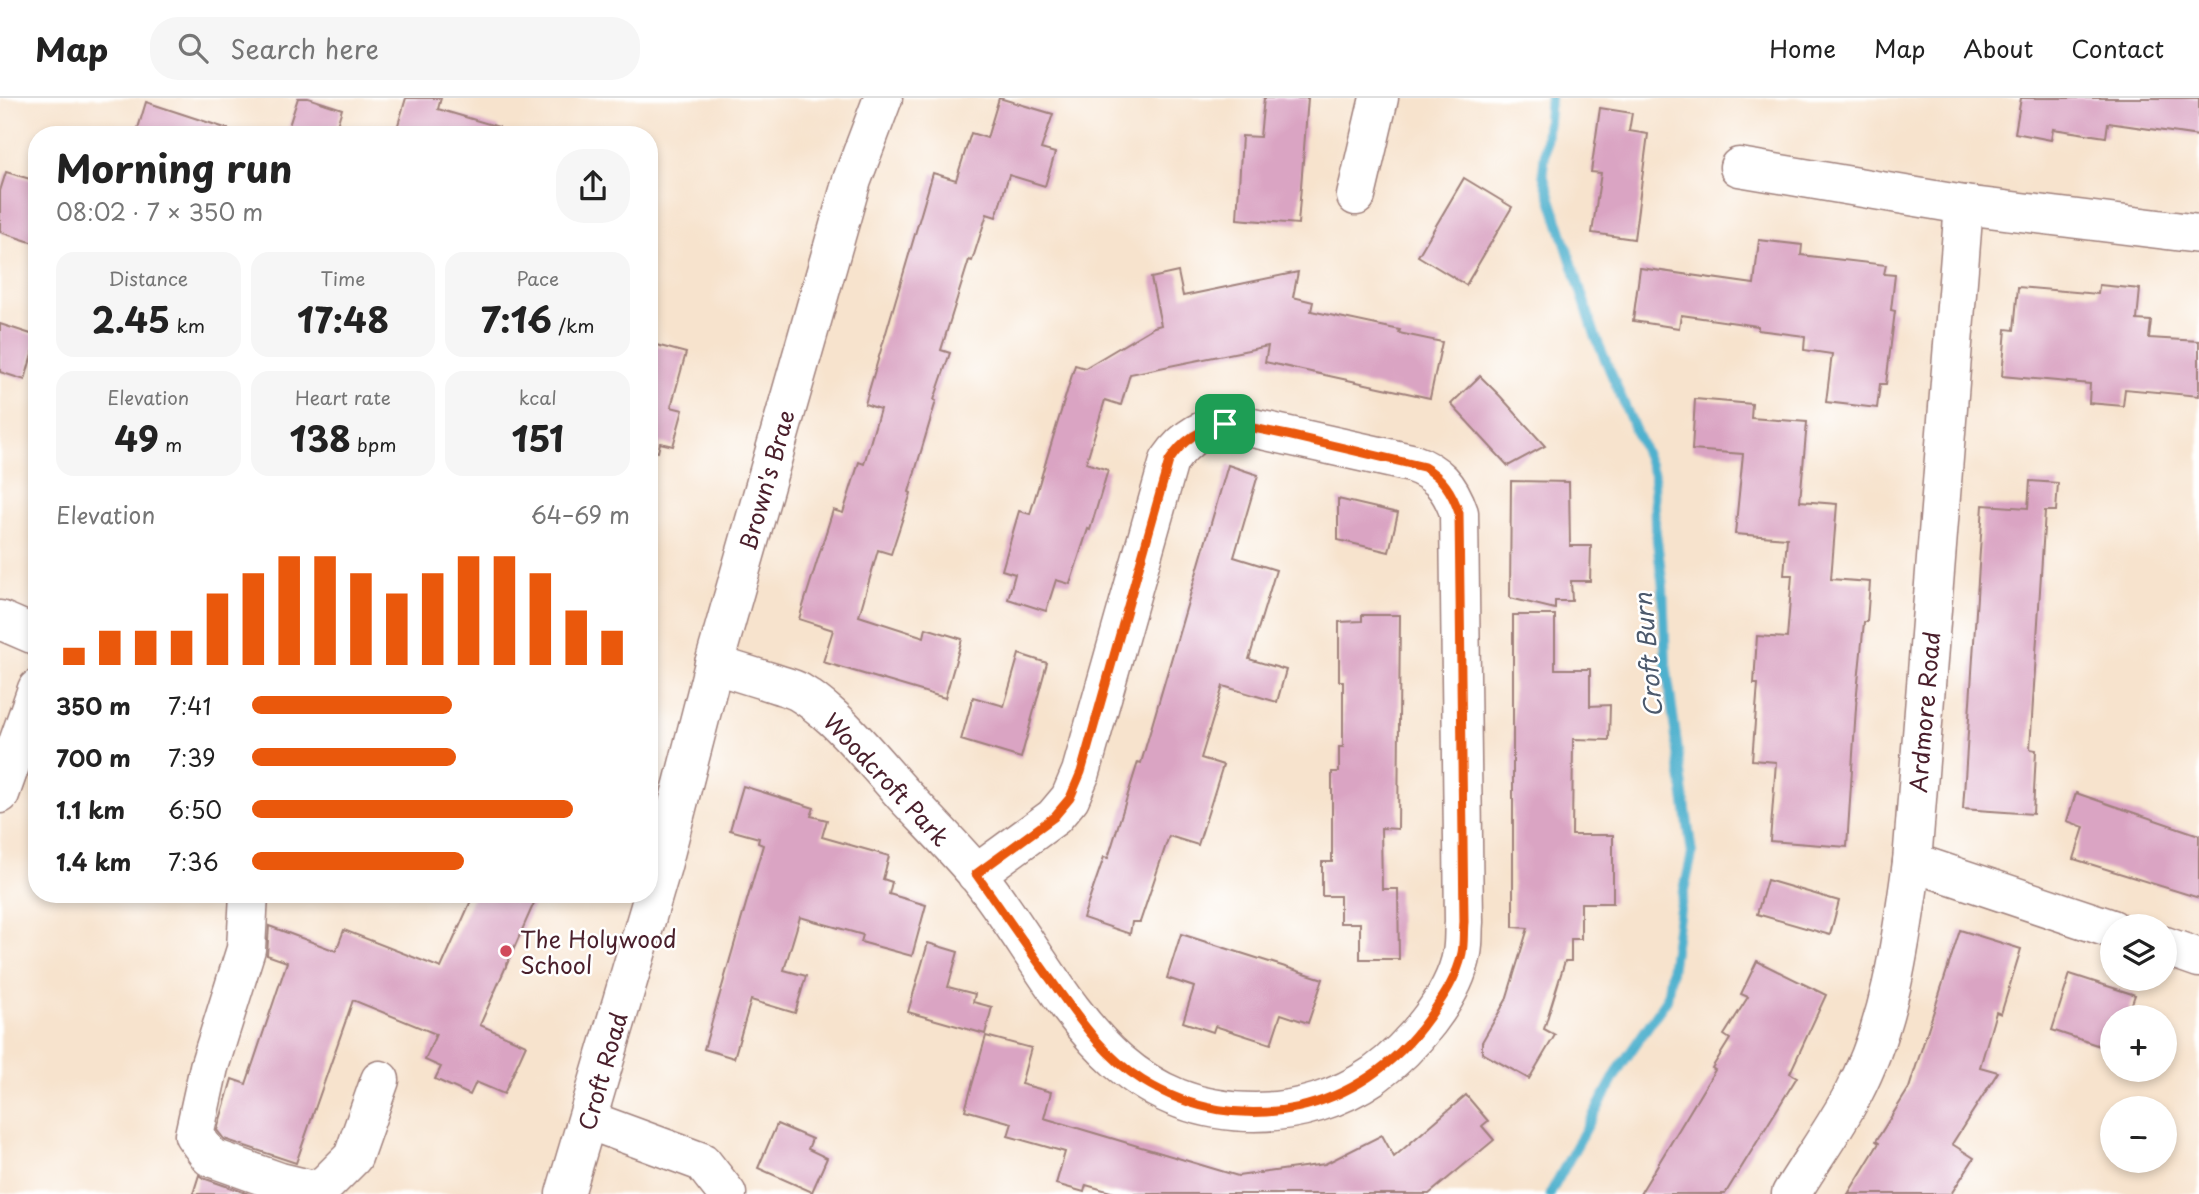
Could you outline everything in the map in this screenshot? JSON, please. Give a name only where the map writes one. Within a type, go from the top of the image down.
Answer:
[{"type":"street","name":"Brown's Brae","points":[[658,857],[852,180],[883,98]]},
{"type":"street","points":[[1356,196],[1379,98]]},
{"type":"street","points":[[1739,167],[1964,205],[2199,234]]},
{"type":"street","name":"Ardmore Road","points":[[1791,1194],[1853,1094],[1874,1045],[1890,993],[1903,929],[1912,862],[1964,205]]},
{"type":"street","name":"Woodcroft Park","points":[[714,664],[798,691],[832,717],[976,874],[1092,1037],[1115,1060],[1142,1080],[1171,1096],[1203,1106],[1236,1112],[1269,1112],[1302,1107],[1344,1092],[1390,1063],[1413,1040],[1439,1004],[1451,984],[1462,954],[1464,922],[1459,513],[1454,497],[1445,484],[1436,474],[1411,463],[1239,425],[1211,427],[1186,440],[1169,461],[1081,772],[1070,798],[1054,817],[976,874]]},
{"type":"street","points":[[0,620],[28,632]]},
{"type":"street","points":[[0,704],[28,686]]},
{"type":"street","points":[[0,794],[28,715]]},
{"type":"street","points":[[1912,862],[2100,925]]},
{"type":"street","points":[[249,903],[246,949],[209,1068],[194,1135],[210,1157],[313,1191],[326,1184],[353,1157],[380,1080]]},
{"type":"street","name":"Croft Road","points":[[565,1194],[588,1120],[646,903]]},
{"type":"street","points":[[2177,950],[2199,958]]},
{"type":"street","points":[[588,1120],[702,1162],[727,1194]]},
{"type":"building","points":[[298,98],[308,98],[342,109],[337,126],[289,126]]},
{"type":"building","points":[[406,98],[441,98],[438,109],[496,126],[398,126]]},
{"type":"building","points":[[999,98],[1053,114],[1041,149],[1055,153],[1045,186],[1009,175],[996,217],[987,214],[972,261],[969,260],[941,350],[950,353],[934,400],[936,401],[909,492],[911,493],[891,554],[878,550],[859,616],[924,637],[926,628],[962,639],[945,698],[823,662],[833,630],[799,619],[833,510],[843,513],[859,462],[864,464],[880,409],[865,404],[933,173],[956,180],[971,133],[987,138]]},
{"type":"building","points":[[1264,98],[1308,98],[1298,224],[1237,219],[1242,136],[1260,137]]},
{"type":"building","points":[[2021,98],[2199,98],[2199,136],[2108,123],[2106,137],[2053,129],[2051,140],[2015,133]]},
{"type":"building","points":[[146,102],[219,126],[139,126]]},
{"type":"building","points":[[1600,108],[1632,113],[1629,131],[1648,134],[1634,239],[1592,233],[1601,173],[1591,172]]},
{"type":"building","points":[[6,172],[28,178],[28,241],[0,232],[0,191]]},
{"type":"building","points":[[1464,178],[1512,207],[1466,285],[1418,256]]},
{"type":"building","points":[[1759,240],[1802,245],[1801,255],[1886,265],[1884,274],[1895,275],[1891,310],[1895,311],[1886,384],[1880,384],[1877,408],[1826,402],[1832,354],[1804,350],[1805,336],[1681,315],[1679,328],[1633,321],[1640,268],[1754,284]]},
{"type":"building","points":[[1178,272],[1183,296],[1298,272],[1293,297],[1313,302],[1311,311],[1442,342],[1430,398],[1265,362],[1268,346],[1130,374],[1121,405],[1105,400],[1086,463],[1108,470],[1070,584],[1056,580],[1046,611],[1008,599],[1015,574],[1002,570],[1019,511],[1030,514],[1075,365],[1085,368],[1161,325],[1151,278]]},
{"type":"building","points":[[2099,285],[2140,289],[2137,320],[2151,321],[2149,338],[2199,341],[2199,396],[2125,389],[2123,406],[2089,403],[2090,384],[2002,376],[2006,329],[2014,330],[2018,287],[2098,294]]},
{"type":"building","points":[[0,324],[28,333],[28,369],[25,380],[0,372]]},
{"type":"building","points":[[658,345],[686,353],[671,407],[683,410],[673,446],[660,443],[658,452]]},
{"type":"building","points":[[1480,376],[1545,446],[1508,466],[1451,404]]},
{"type":"building","points":[[1695,399],[1752,404],[1751,418],[1807,422],[1800,501],[1837,504],[1831,579],[1870,582],[1857,692],[1847,847],[1770,841],[1776,762],[1752,760],[1758,684],[1754,684],[1757,636],[1787,638],[1792,575],[1784,575],[1787,538],[1735,534],[1743,454],[1692,450]]},
{"type":"building","points":[[1228,465],[1258,475],[1234,557],[1276,570],[1249,659],[1286,670],[1277,702],[1223,686],[1201,758],[1223,765],[1198,845],[1169,836],[1140,922],[1132,922],[1130,934],[1083,918],[1104,857],[1108,858],[1138,762],[1141,763]]},
{"type":"building","points":[[1511,481],[1569,482],[1570,546],[1591,546],[1590,581],[1571,581],[1572,601],[1555,601],[1555,609],[1510,598]]},
{"type":"building","points":[[2030,481],[2058,483],[2056,511],[2045,511],[2030,749],[2036,750],[2033,814],[1963,809],[1983,505],[2028,508]]},
{"type":"building","points":[[1338,499],[1398,513],[1389,552],[1338,540]]},
{"type":"building","points":[[1362,615],[1400,615],[1398,829],[1381,828],[1382,889],[1398,889],[1399,959],[1360,959],[1360,923],[1340,923],[1340,896],[1322,896],[1322,862],[1332,862],[1332,772],[1339,772],[1339,747],[1343,747],[1343,681],[1339,681],[1339,622],[1362,621]]},
{"type":"building","points":[[1513,615],[1555,615],[1555,669],[1590,669],[1590,706],[1610,705],[1609,740],[1573,739],[1572,835],[1613,835],[1613,903],[1581,903],[1581,939],[1571,939],[1571,961],[1565,961],[1544,1029],[1555,1035],[1529,1079],[1482,1053],[1482,1042],[1506,1000],[1528,928],[1513,927]]},
{"type":"building","points":[[1019,654],[1047,663],[1021,758],[961,740],[973,697],[1004,706]]},
{"type":"building","points":[[743,786],[814,808],[811,816],[827,820],[822,837],[889,856],[883,879],[892,882],[889,894],[926,905],[912,956],[861,942],[863,935],[800,917],[784,970],[806,976],[795,1013],[751,1000],[734,1058],[704,1049],[763,845],[758,843],[759,838],[730,830]]},
{"type":"building","points":[[2076,793],[2199,835],[2199,898],[2074,859],[2084,827],[2067,821]]},
{"type":"building","points":[[1767,880],[1839,901],[1830,935],[1757,914]]},
{"type":"building","points":[[470,903],[534,903],[480,1025],[526,1045],[504,1094],[476,1082],[470,1095],[435,1079],[441,1067],[425,1060],[436,1034],[353,1000],[296,1163],[224,1139],[217,1130],[232,1079],[246,1084],[287,962],[267,955],[269,926],[336,951],[344,930],[441,968]]},
{"type":"building","points":[[1960,930],[2021,949],[2001,1014],[1996,1012],[1980,1067],[1998,1072],[1952,1144],[1974,1158],[1951,1194],[1848,1194],[1879,1143],[1876,1141],[1909,1088]]},
{"type":"building","points":[[1181,934],[1323,979],[1308,1023],[1281,1014],[1271,1044],[1215,1026],[1213,1032],[1183,1022],[1194,987],[1167,978]]},
{"type":"building","points":[[928,943],[958,952],[948,987],[975,994],[973,1002],[992,1007],[985,1034],[908,1012]]},
{"type":"building","points":[[1757,961],[1826,995],[1790,1073],[1797,1077],[1725,1194],[1640,1194],[1715,1070],[1712,1068],[1730,1039],[1724,1035],[1748,997],[1741,994]]},
{"type":"building","points":[[2070,974],[2100,984],[2100,991],[2123,991],[2135,995],[2131,1005],[2100,1005],[2100,1046],[2052,1030]]},
{"type":"building","points":[[986,1036],[1031,1048],[1021,1084],[1051,1092],[1044,1118],[1238,1176],[1325,1164],[1382,1135],[1394,1157],[1466,1095],[1488,1121],[1482,1126],[1494,1140],[1429,1194],[1118,1194],[1086,1185],[1084,1192],[1056,1184],[1065,1152],[1008,1136],[1012,1123],[965,1110]]},
{"type":"building","points":[[777,1124],[812,1139],[808,1149],[827,1158],[812,1192],[758,1168]]},
{"type":"building","points":[[199,1175],[203,1178],[249,1194],[193,1194]]},
{"type":"waterway","name":"Croft Burn","points":[[1550,98],[1543,174],[1596,338],[1654,474],[1655,526],[1663,587],[1666,664],[1692,854],[1680,909],[1667,999],[1620,1067],[1550,1194]]},
{"type":"place","name":"The Holywood School","points":[[506,951]]},
{"type":"route","points":[[1225,424],[1292,436],[1424,467],[1436,474],[1445,484],[1454,497],[1459,513],[1464,922],[1462,954],[1451,984],[1432,1014],[1413,1040],[1390,1063],[1363,1082],[1334,1097],[1302,1107],[1269,1112],[1236,1112],[1171,1096],[1142,1080],[1115,1060],[1092,1037],[976,874],[1054,817],[1070,798],[1081,772],[1169,461],[1186,440],[1198,432],[1225,424]]}]
